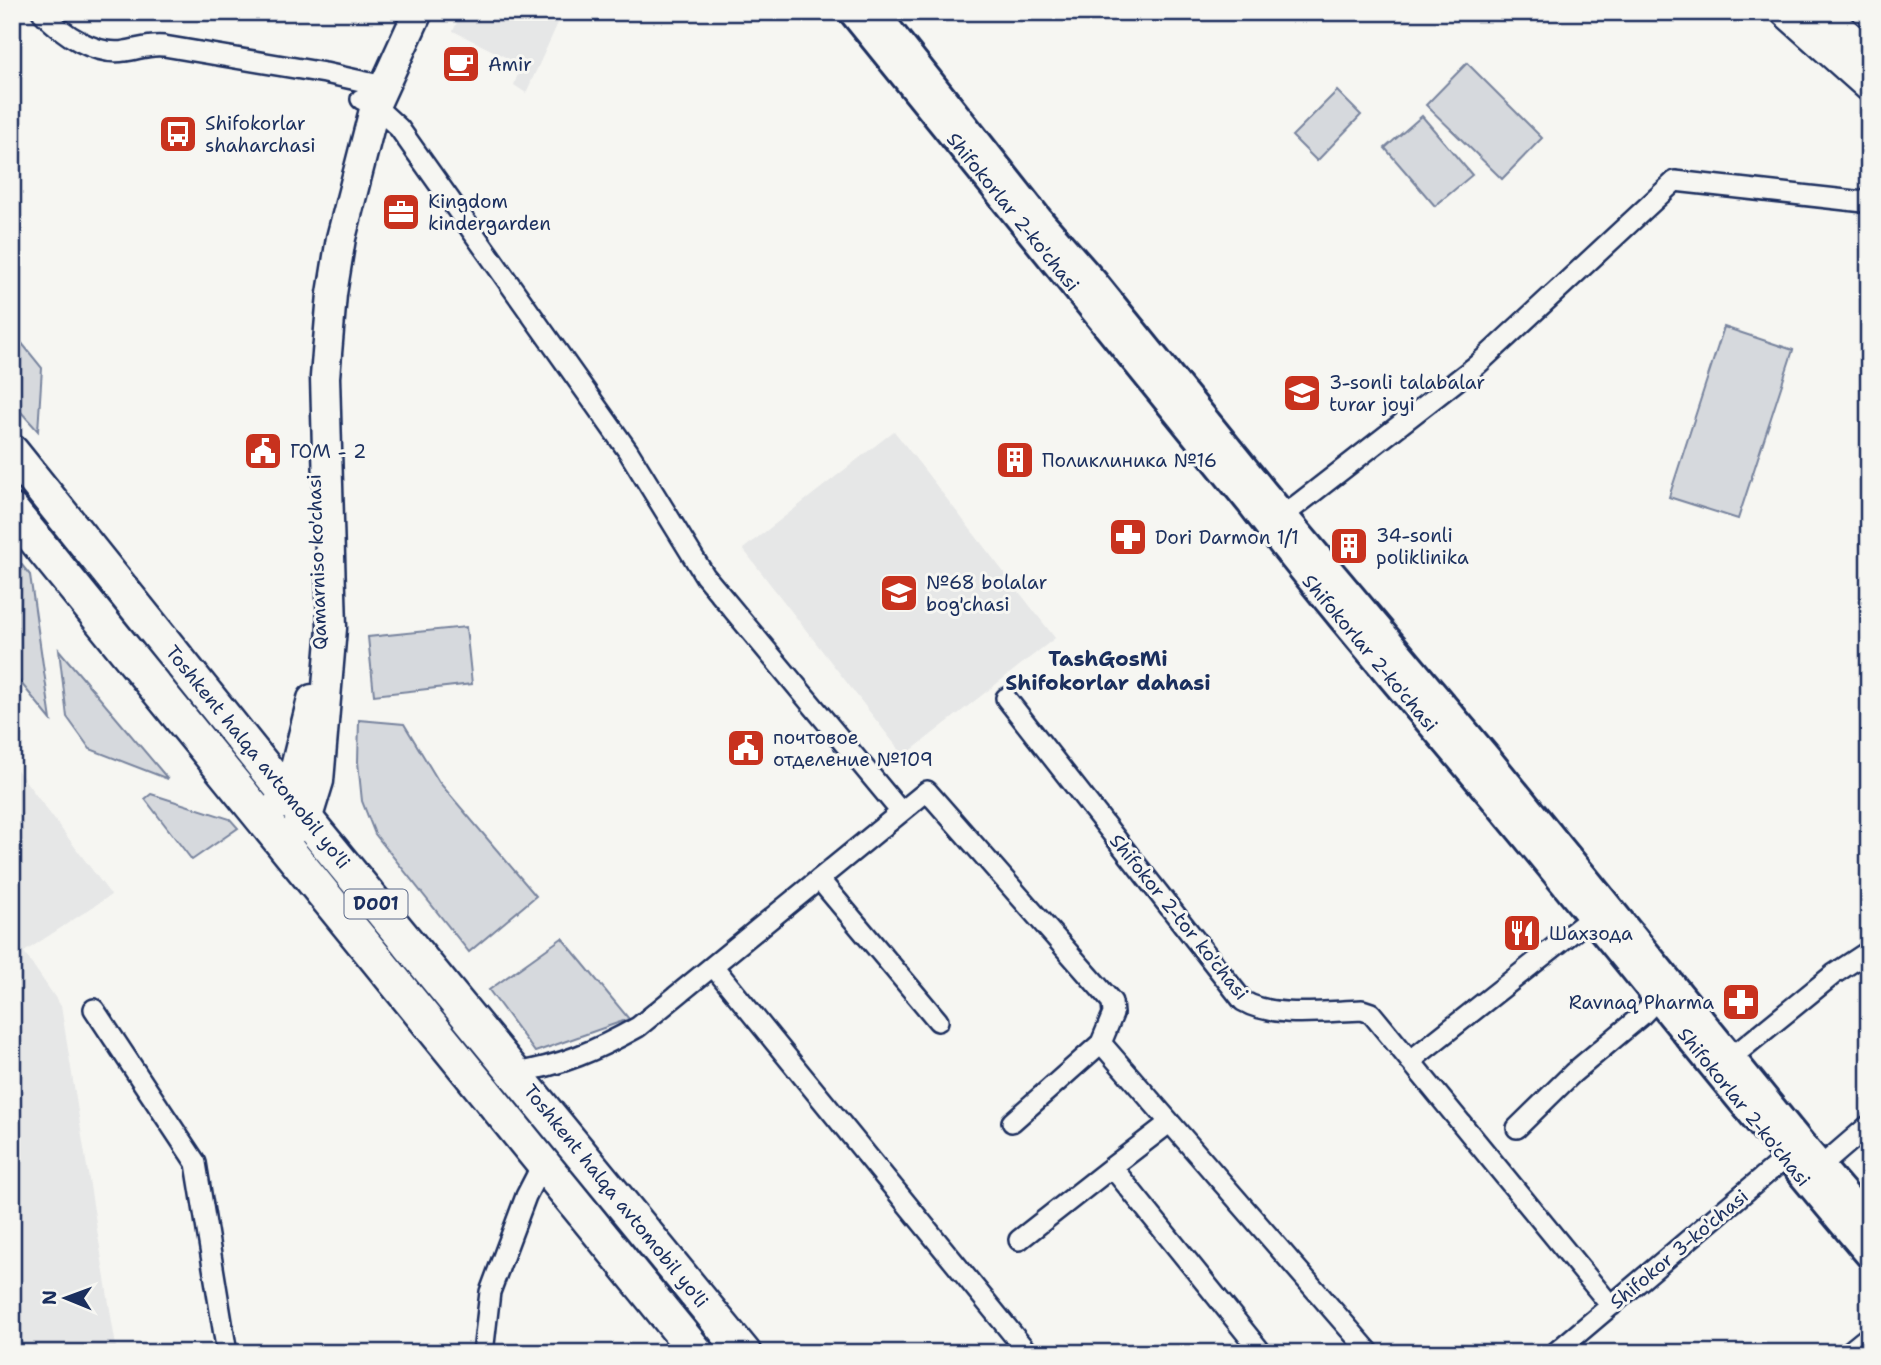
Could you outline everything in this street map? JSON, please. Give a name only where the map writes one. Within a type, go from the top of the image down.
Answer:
[{"type":"highway","name":"Toshkent halqa avtomobil yo'li","points":[[12,452],[298,808],[744,1353]]},
{"type":"highway","name":"Toshkent halqa avtomobil yo'li","points":[[12,512],[696,1353]]},
{"type":"highway","points":[[417,1009],[444,986]]},
{"type":"highway","points":[[487,1095],[514,1073]]},
{"type":"main road","name":"Qamarniso ko'chasi","points":[[298,808],[319,781],[332,628],[325,377],[333,237],[372,93],[404,12]]},
{"type":"main road","name":"Qamarniso ko'chasi","points":[[372,93],[418,12]]},
{"type":"main road","points":[[1785,12],[1869,88]]},
{"type":"main road","points":[[1822,12],[1869,54]]},
{"type":"main road","points":[[271,829],[298,808]]},
{"type":"street","points":[[43,12],[63,31],[97,51],[124,52],[142,46],[164,46],[372,93],[628,451],[705,576],[901,812]]},
{"type":"street","name":"Shifokorlar 2-ko'chasi","points":[[851,12],[1250,503],[1313,586],[1599,911],[1814,1173],[1869,1256]]},
{"type":"street","name":"Shifokorlar 2-ko'chasi","points":[[876,12],[1044,223],[1486,755],[1599,911]]},
{"type":"street","points":[[1284,515],[1477,365],[1675,181],[1864,202],[1869,197]]},
{"type":"street","name":"Shifokor 2-tor ko'chasi","points":[[1006,698],[1243,1002],[1256,1009],[1273,1011],[1362,1010],[1371,1013],[1611,1306]]},
{"type":"street","points":[[514,1073],[546,1068],[600,1049],[638,1027],[927,791],[1112,1002],[1113,1014],[1101,1043],[1012,1122]]},
{"type":"street","points":[[819,879],[938,1021]]},
{"type":"street","points":[[1410,1060],[1599,911]]},
{"type":"street","points":[[1724,1064],[1834,974],[1869,951]]},
{"type":"street","points":[[713,966],[1028,1353]]},
{"type":"street","points":[[1517,1128],[1573,1073],[1642,1015],[1664,992]]},
{"type":"street","points":[[94,1009],[196,1163],[227,1353]]},
{"type":"street","points":[[1101,1043],[1370,1353]]},
{"type":"street","points":[[1019,1240],[1169,1123]]},
{"type":"street","points":[[1814,1173],[1869,1125]]},
{"type":"street","name":"Shifokor 3-ko'chasi","points":[[1555,1353],[1794,1150]]},
{"type":"street","points":[[483,1353],[490,1292],[526,1196],[543,1163]]},
{"type":"street","points":[[1112,1167],[1262,1353]]},
{"type":"street","name":"Shifokorlar 2-ko'chasi","points":[[1814,1173],[1869,1221]]},
{"type":"street","points":[[1848,1353],[1869,1336]]},
{"type":"shaded area","points":[[462,12],[563,12],[526,93],[514,85],[521,65],[453,31]]},
{"type":"shaded area","points":[[1467,63],[1542,138],[1502,179],[1426,105]]},
{"type":"shaded area","points":[[1337,91],[1361,115],[1317,161],[1292,136]]},
{"type":"shaded area","points":[[1422,116],[1472,175],[1435,206],[1385,148]]},
{"type":"shaded area","points":[[1724,327],[1793,350],[1738,519],[1669,497]]},
{"type":"shaded area","points":[[12,331],[42,368],[38,431],[12,402]]},
{"type":"shaded area","name":"№68 bolalar bog'chasi","points":[[894,431],[1055,638],[904,756],[743,549]]},
{"type":"shaded area","points":[[12,469],[268,783],[259,790],[12,486]]},
{"type":"shaded area","points":[[12,553],[30,575],[51,720],[12,672]]},
{"type":"shaded area","points":[[466,627],[472,684],[374,695],[368,637]]},
{"type":"shaded area","points":[[59,650],[168,779],[90,749],[67,717]]},
{"type":"shaded area","points":[[359,720],[404,724],[439,782],[536,896],[469,952],[375,834],[362,801],[358,762]]},
{"type":"shaded area","points":[[12,763],[111,895],[24,952],[61,1006],[117,1353],[12,1353]]},
{"type":"shaded area","points":[[151,794],[230,819],[238,828],[192,860],[145,799]]},
{"type":"shaded area","points":[[562,938],[629,1019],[535,1052],[489,990]]},
{"type":"shaded area","points":[[528,1110],[725,1353],[712,1353],[520,1117]]},
{"type":"place","name":"Amir","points":[[461,64]]},
{"type":"place","name":"Shifokorlar shaharchasi","points":[[178,134]]},
{"type":"place","name":"Kingdom kindergarden","points":[[401,212]]},
{"type":"place","name":"3-sonli talabalar turar joyi","points":[[1302,393]]},
{"type":"place","name":"ГОМ - 2","points":[[263,451]]},
{"type":"place","name":"Поликлиника №16","points":[[1015,460]]},
{"type":"place","name":"Dori Darmon 1/1","points":[[1128,537]]},
{"type":"place","name":"34-sonli poliklinika","points":[[1349,546]]},
{"type":"place","name":"№68 bolalar bog'chasi","points":[[899,593]]},
{"type":"place","name":"почтовое отделение №109","points":[[746,748]]},
{"type":"place","name":"Шахзода","points":[[1522,933]]},
{"type":"place","name":"Ravnaq Pharma","points":[[1741,1002]]},
{"type":"district","name":"TashGosMi Shifokorlar dahasi","points":[[1108,671]]}]
